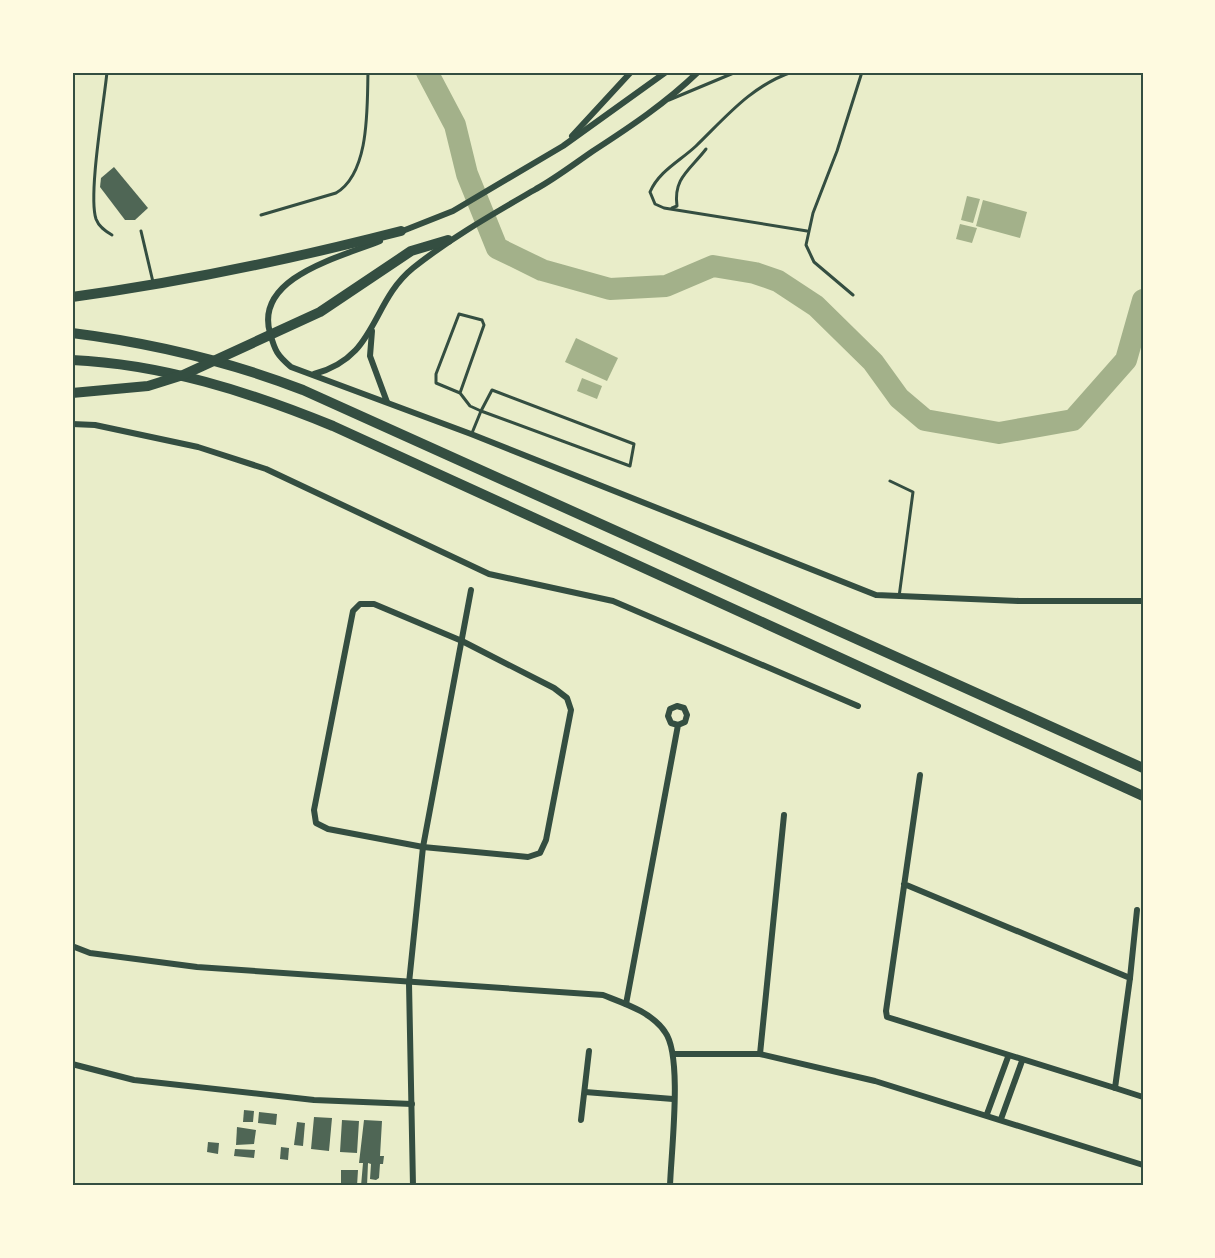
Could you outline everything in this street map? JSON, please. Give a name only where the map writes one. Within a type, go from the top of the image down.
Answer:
[{"type":"highway","points":[[72,297],[154,286],[291,260],[402,231]]},
{"type":"highway","points":[[72,393],[148,386],[183,375],[320,312],[411,251],[448,240]]},
{"type":"highway","points":[[72,333],[190,354],[239,367],[303,390],[1143,768]]},
{"type":"highway","points":[[72,360],[190,378],[259,398],[333,426],[1143,796]]},
{"type":"street","points":[[562,146],[631,72]]},
{"type":"street","points":[[666,72],[562,146],[453,211],[300,275],[283,285],[271,300],[266,318],[276,355],[291,367],[471,434],[876,596],[1143,601]]},
{"type":"street","points":[[314,374],[334,369],[361,347],[404,276],[448,240],[538,188],[668,101],[698,72]]},
{"type":"street","points":[[373,326],[370,356],[387,402]]},
{"type":"street","points":[[72,424],[95,425],[198,447],[266,469],[489,574],[613,601],[858,706]]},
{"type":"street","points":[[72,516],[72,526]]},
{"type":"street","points":[[413,1186],[409,983],[423,847],[471,590]]},
{"type":"street","points":[[360,604],[374,604],[462,641],[554,688],[567,698],[571,710],[546,840],[540,853],[528,857],[423,847],[328,829],[316,823],[314,810],[353,611],[360,604]]},
{"type":"street","points":[[626,1004],[678,725]]},
{"type":"street","points":[[920,776],[887,1017],[1008,1057],[1143,1097]]},
{"type":"street","points":[[760,1054],[784,815]]},
{"type":"street","points":[[904,884],[1130,978]]},
{"type":"street","points":[[1115,1088],[1137,910]]},
{"type":"street","points":[[72,946],[90,952],[197,967],[409,983],[564,990],[603,995],[626,1004],[641,1011],[665,1031],[675,1054],[670,1186]]},
{"type":"street","points":[[581,1120],[588,1051]]},
{"type":"street","points":[[675,1054],[760,1054],[875,1081],[987,1114],[1143,1165]]},
{"type":"street","points":[[987,1114],[1008,1057]]},
{"type":"street","points":[[1001,1119],[1022,1061]]},
{"type":"street","points":[[72,1064],[134,1080],[314,1100],[412,1104]]},
{"type":"street","points":[[585,1092],[673,1099]]},
{"type":"lane","points":[[107,72],[94,198],[96,221],[103,230],[112,234]]},
{"type":"lane","points":[[261,215],[336,193],[348,186],[362,148],[368,72]]},
{"type":"lane","points":[[668,101],[736,72]]},
{"type":"lane","points":[[792,72],[749,95],[655,180],[650,192],[656,204],[664,208],[807,231]]},
{"type":"lane","points":[[853,295],[808,253],[807,231],[837,151],[862,72]]},
{"type":"lane","points":[[664,208],[677,206],[674,196],[676,187],[706,149]]},
{"type":"lane","points":[[141,231],[154,286]]},
{"type":"lane","points":[[460,393],[484,325],[482,320],[459,314],[435,378],[436,383],[460,393],[470,406],[481,411],[630,466],[634,444],[496,391],[489,392],[481,411],[471,434]]},
{"type":"lane","points":[[890,481],[913,492],[899,598]]},
{"type":"shaded area","points":[[967,196],[980,199],[973,223],[961,220]]},
{"type":"shaded area","points":[[983,200],[1027,212],[1020,238],[976,226]]},
{"type":"shaded area","points":[[960,224],[977,228],[972,243],[956,239]]},
{"type":"shaded area","points":[[576,338],[618,358],[607,381],[565,362]]},
{"type":"shaded area","points":[[582,378],[602,386],[597,399],[577,391]]},
{"type":"building","points":[[114,167],[148,208],[135,220],[125,220],[100,187],[101,178]]},
{"type":"building","points":[[244,1110],[254,1111],[253,1122],[243,1122]]},
{"type":"building","points":[[259,1112],[277,1114],[276,1125],[258,1123]]},
{"type":"building","points":[[314,1117],[332,1118],[329,1151],[311,1149]]},
{"type":"building","points":[[342,1120],[359,1121],[357,1153],[340,1152]]},
{"type":"building","points":[[364,1120],[382,1121],[380,1156],[384,1156],[383,1164],[380,1164],[379,1178],[370,1179],[371,1164],[368,1163],[367,1186],[361,1186],[363,1163],[359,1163]]},
{"type":"building","points":[[297,1122],[305,1123],[303,1146],[294,1145]]},
{"type":"building","points":[[237,1127],[256,1130],[254,1144],[236,1145]]},
{"type":"building","points":[[208,1142],[219,1143],[218,1154],[207,1152]]},
{"type":"building","points":[[281,1147],[289,1148],[288,1160],[280,1159]]},
{"type":"building","points":[[235,1149],[255,1150],[254,1158],[234,1156]]},
{"type":"building","points":[[341,1170],[358,1170],[357,1186],[341,1186]]},
{"type":"waterway","points":[[427,72],[455,125],[467,174],[497,248],[542,270],[610,289],[666,286],[713,266],[755,273],[778,281],[816,306],[873,362],[899,398],[925,420],[999,433],[1073,420],[1126,360],[1143,300]]}]
